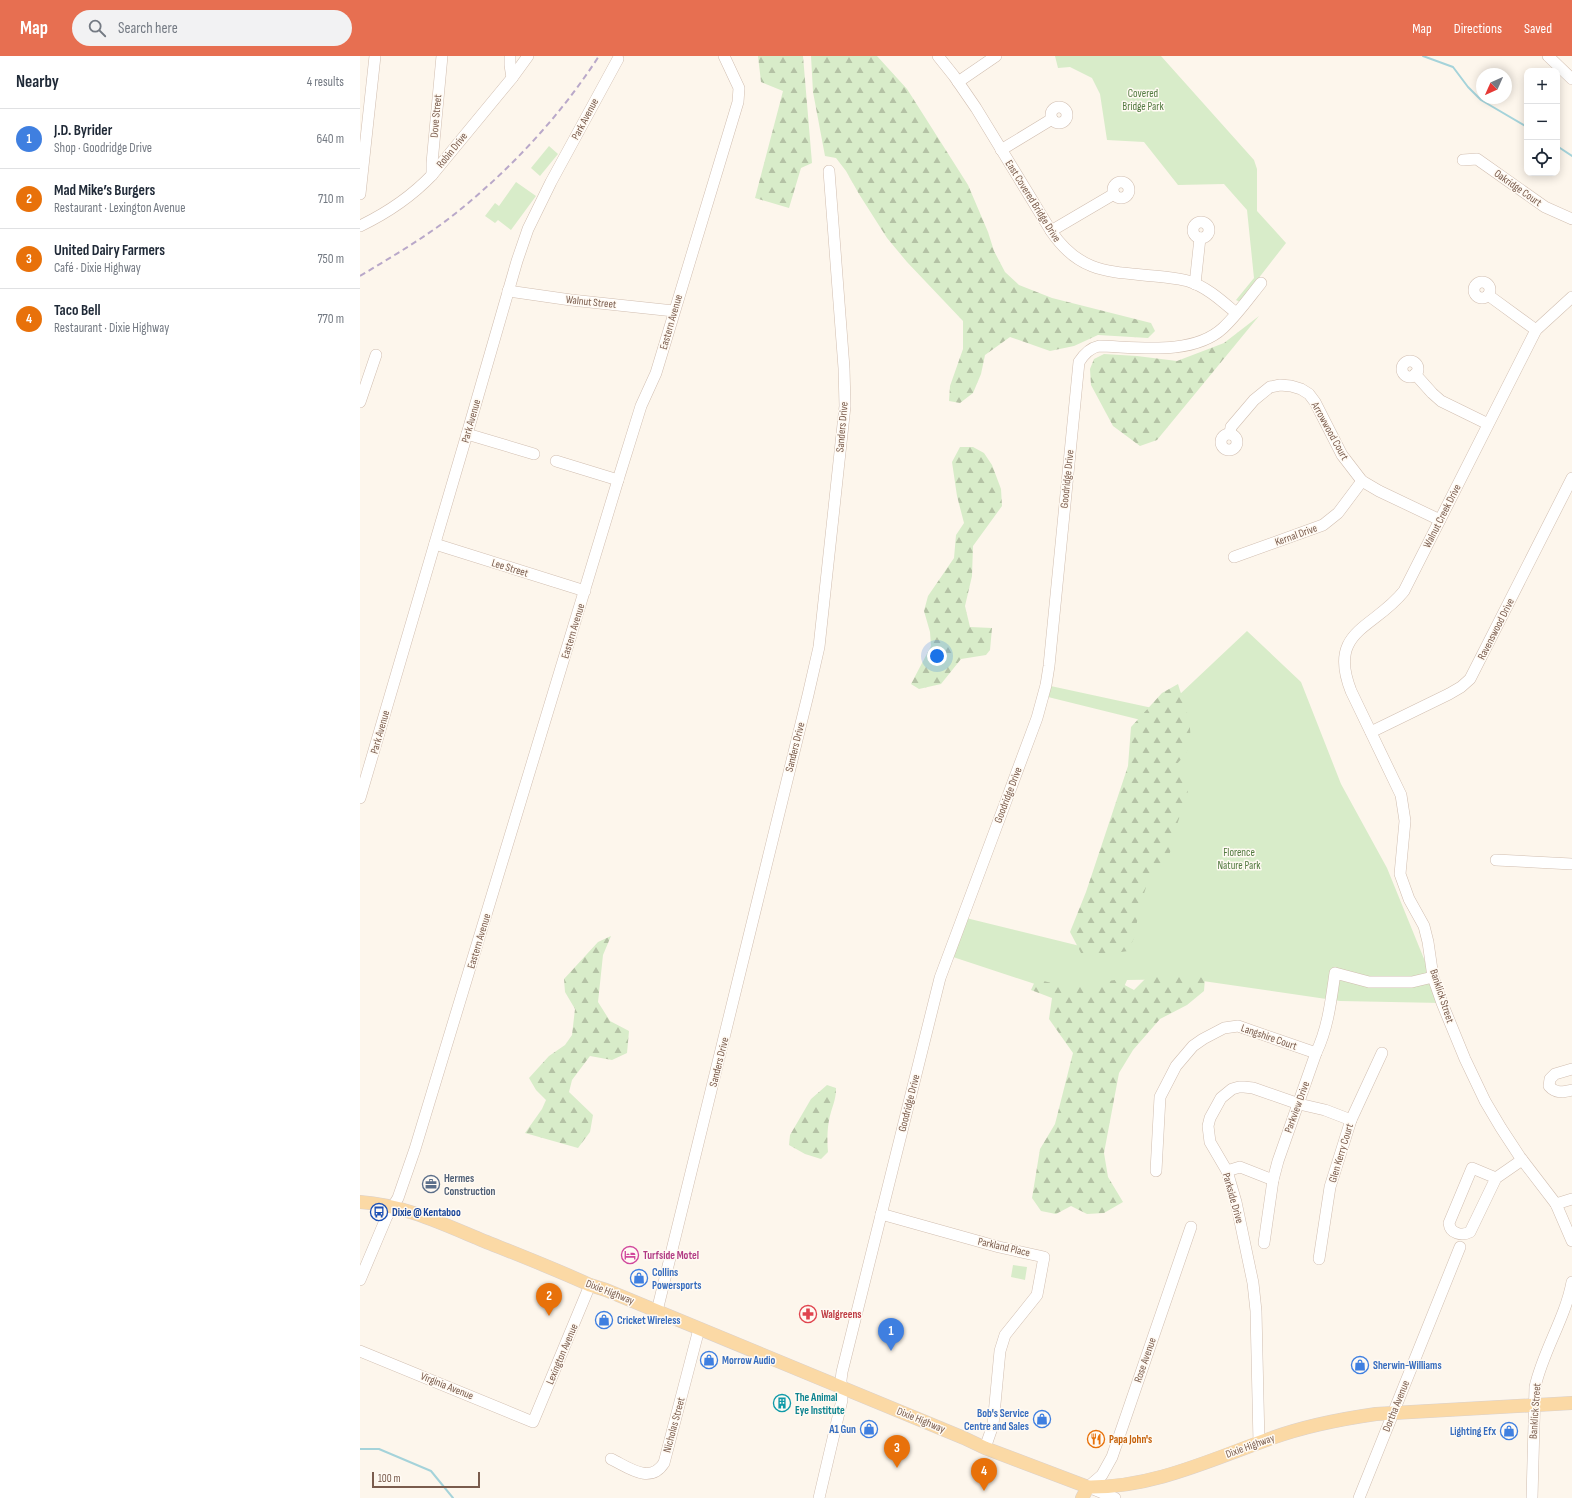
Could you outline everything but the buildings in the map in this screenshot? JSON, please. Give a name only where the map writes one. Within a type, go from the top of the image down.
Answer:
[{"type":"main road","name":"Dixie Highway","points":[[360,1202],[392,1206],[432,1219],[964,1438],[1085,1492],[1106,1487],[1144,1482],[1325,1422],[1376,1414],[1572,1403]]},
{"type":"street","points":[[360,194],[375,56]]},
{"type":"street","name":"Dove Street","points":[[432,175],[442,56]]},
{"type":"street","points":[[510,56],[512,78]]},
{"type":"street","name":"Robin Drive","points":[[360,226],[411,196],[432,175],[512,78],[528,56]]},
{"type":"street","name":"Eastern Avenue","points":[[360,1280],[387,1216],[398,1198],[415,1150],[618,480],[641,406],[656,373],[739,98],[740,88],[738,82],[724,56]]},
{"type":"street","name":"East Covered Bridge Drive","points":[[938,56],[958,82],[1051,231],[1061,245],[1073,256],[1088,265],[1102,270],[1177,279],[1194,284],[1215,295],[1236,314]]},
{"type":"street","points":[[958,82],[996,56]]},
{"type":"street","points":[[1548,56],[1572,79]]},
{"type":"street","name":"Park Avenue","points":[[360,798],[508,291],[528,229],[551,182],[618,59]]},
{"type":"street","points":[[1001,150],[1052,119]]},
{"type":"street","name":"Oakridge Court","points":[[1463,160],[1477,159],[1545,207],[1572,219]]},
{"type":"street","name":"Sanders Drive","points":[[657,1311],[819,647],[845,406],[844,368],[829,171]]},
{"type":"street","points":[[1051,231],[1114,194]]},
{"type":"street","points":[[1194,284],[1200,238]]},
{"type":"street","name":"Goodridge Drive","points":[[819,1498],[842,1400],[842,1372],[940,978],[1043,700],[1049,666],[1079,362],[1092,348],[1099,346],[1178,347],[1195,344],[1208,339],[1218,332],[1236,314],[1261,283]]},
{"type":"street","name":"Walnut Street","points":[[508,291],[571,300],[674,311]]},
{"type":"street","points":[[1488,295],[1536,330]]},
{"type":"street","name":"Walnut Creek Drive","points":[[1371,732],[1345,677],[1344,656],[1347,646],[1361,628],[1396,601],[1404,591],[1536,330],[1572,297]]},
{"type":"street","points":[[360,400],[376,355]]},
{"type":"street","points":[[1415,374],[1432,394],[1488,424]]},
{"type":"street","name":"Arrowwood Court","points":[[1230,434],[1231,427],[1254,400],[1270,387],[1280,385],[1301,389],[1309,394],[1315,402],[1342,455],[1362,481],[1440,520]]},
{"type":"street","points":[[467,434],[534,454]]},
{"type":"street","points":[[556,461],[618,480]]},
{"type":"street","name":"Ravenswood Drive","points":[[1371,732],[1449,694],[1461,687],[1470,679],[1572,478]]},
{"type":"street","name":"Kernal Drive","points":[[1234,557],[1323,525],[1338,513],[1362,481]]},
{"type":"street","name":"Lee Street","points":[[435,544],[585,591]]},
{"type":"street","name":"Banklick Street","points":[[1371,732],[1401,795],[1405,821],[1400,874],[1409,899],[1424,926],[1433,977],[1442,1003],[1474,1080],[1501,1128],[1522,1160],[1556,1204],[1572,1241]]},
{"type":"street","points":[[1496,860],[1572,864]]},
{"type":"street","name":"Parkview Drive","points":[[1264,1243],[1273,1180],[1278,1161],[1316,1053],[1323,1038],[1335,974],[1369,982],[1412,982],[1433,977]]},
{"type":"street","name":"Langshire Court","points":[[1156,1171],[1160,1097],[1176,1066],[1193,1046],[1220,1029],[1238,1026],[1316,1053]]},
{"type":"street","name":"Glen Kerry Court","points":[[1319,1259],[1330,1188],[1351,1120],[1382,1053]]},
{"type":"street","points":[[1572,1069],[1555,1074],[1550,1079],[1549,1086],[1553,1091],[1561,1093],[1572,1090]]},
{"type":"street","name":"Parkside Drive","points":[[1258,1443],[1256,1311],[1253,1283],[1236,1202],[1227,1171],[1212,1148],[1208,1134],[1210,1118],[1221,1098],[1232,1089],[1244,1087],[1253,1088],[1351,1120]]},
{"type":"street","points":[[1496,1178],[1472,1168],[1449,1223],[1453,1231],[1462,1235],[1470,1232],[1496,1178],[1522,1160]]},
{"type":"street","points":[[1227,1171],[1240,1167],[1273,1180]]},
{"type":"street","points":[[1556,1204],[1572,1199]]},
{"type":"street","name":"Parkland Place","points":[[881,1214],[999,1247],[1044,1257],[1037,1295],[1005,1335],[1000,1351],[993,1426],[985,1448]]},
{"type":"street","name":"Rose Avenue","points":[[1085,1492],[1102,1475],[1112,1457],[1191,1227]]},
{"type":"street","name":"Dortha Avenue","points":[[1359,1498],[1460,1247]]},
{"type":"street","name":"Banklick Street","points":[[1532,1498],[1535,1387],[1539,1370],[1566,1304],[1572,1282]]},
{"type":"street","name":"Lexington Avenue","points":[[533,1422],[590,1285]]},
{"type":"street","name":"Nicholas Street","points":[[610,1459],[639,1473],[648,1475],[654,1474],[664,1464],[699,1329]]},
{"type":"street","name":"Virginia Avenue","points":[[360,1351],[533,1422]]},
{"type":"street","points":[[1085,1492],[1115,1498]]},
{"type":"green space","points":[[758,56],[803,56],[812,163],[801,168],[789,208],[755,198],[783,91],[761,82]]},
{"type":"green space","points":[[811,56],[877,56],[907,89],[968,185],[988,232],[994,251],[1005,272],[1019,285],[1052,298],[1151,323],[1155,331],[1148,338],[1098,335],[1074,346],[1050,351],[1010,337],[985,355],[981,374],[973,393],[960,403],[949,401],[950,386],[963,349],[963,321],[907,262],[887,238],[846,171],[836,158],[825,156],[813,92]]},
{"type":"green space","name":"Covered Bridge Park","points":[[1055,56],[1161,56],[1254,160],[1257,169],[1257,211],[1286,243],[1240,302],[1236,300],[1254,278],[1247,210],[1224,184],[1178,185],[1144,142],[1107,140],[1100,94],[1092,78],[1070,67],[1058,68]]},
{"type":"green space","points":[[549,146],[558,154],[540,176],[531,168]]},
{"type":"green space","points":[[516,182],[536,196],[511,230],[498,220],[495,223],[485,216],[495,203],[499,206]]},
{"type":"green space","points":[[1259,316],[1157,440],[1140,446],[1113,426],[1091,385],[1090,369],[1094,359],[1104,354],[1177,361],[1224,343]]},
{"type":"green space","points":[[960,447],[973,447],[984,453],[992,465],[1001,489],[1002,506],[973,546],[972,576],[965,606],[970,627],[992,628],[990,650],[986,655],[961,659],[941,684],[919,689],[911,684],[931,646],[930,632],[924,611],[928,596],[954,558],[956,535],[964,523],[957,496],[952,462]]},
{"type":"green space","name":"Florence Nature Park","points":[[1247,631],[1301,682],[1341,784],[1387,868],[1442,1003],[1340,1001],[1189,979],[1127,980],[1114,1010],[947,955],[962,917],[1080,946],[1149,722],[1044,696],[1046,685],[1157,709],[1178,696]]},
{"type":"green space","points":[[1178,684],[1189,719],[1190,738],[1189,746],[1185,755],[1177,764],[1188,791],[1175,831],[1169,857],[1149,878],[1140,906],[1134,938],[1128,951],[1101,955],[1081,953],[1070,932],[1086,892],[1128,766],[1131,727],[1162,693]]},
{"type":"green space","points":[[611,936],[603,955],[598,1002],[610,1021],[629,1031],[627,1053],[612,1060],[590,1056],[572,1080],[569,1092],[593,1115],[590,1132],[578,1148],[525,1133],[542,1109],[546,1100],[536,1090],[529,1078],[549,1056],[565,1045],[572,1035],[575,1009],[565,992],[564,979],[598,942]]},
{"type":"green space","points":[[1178,973],[1205,978],[1204,991],[1187,1005],[1160,1019],[1133,1050],[1119,1073],[1104,1153],[1108,1177],[1123,1202],[1104,1213],[1087,1214],[1071,1206],[1056,1214],[1041,1211],[1032,1198],[1040,1149],[1055,1124],[1073,1053],[1049,1019],[1052,998],[1031,990],[1036,979],[1067,987],[1115,980],[1134,990],[1149,975]]},
{"type":"green space","points":[[827,1085],[836,1088],[836,1091],[828,1127],[828,1152],[821,1159],[805,1154],[789,1145],[790,1135],[811,1099]]},
{"type":"green space","points":[[1013,1265],[1027,1267],[1025,1280],[1011,1277]]},
{"type":"waterway","points":[[1423,56],[1453,67],[1468,87],[1481,100],[1524,125]]},
{"type":"waterway","points":[[1560,148],[1572,156]]},
{"type":"waterway","points":[[360,1449],[379,1449],[431,1471],[453,1498]]},
{"type":"railway","points":[[360,276],[433,230],[477,196],[534,140],[568,100],[599,56]]},
{"type":"place","name":"Hermes Construction","points":[[431,1184]]},
{"type":"place","name":"Dixie @ Kentaboo","points":[[379,1212]]},
{"type":"place","name":"Turfside Motel","points":[[630,1255]]},
{"type":"place","name":"Collins Powersports","points":[[639,1278]]},
{"type":"place","name":"Walgreens","points":[[808,1314]]},
{"type":"place","name":"Mad Mike’s Burgers","points":[[549,1316]]},
{"type":"place","name":"Cricket Wireless","points":[[604,1320]]},
{"type":"place","name":"J.D. Byrider","points":[[891,1351]]},
{"type":"place","name":"Morrow Audio","points":[[709,1360]]},
{"type":"place","name":"Sherwin-Williams","points":[[1360,1365]]},
{"type":"place","name":"The Animal Eye Institute","points":[[782,1403]]},
{"type":"place","name":"Bob's Service Centre and Sales","points":[[1042,1419]]},
{"type":"place","name":"A1 Gun","points":[[869,1429]]},
{"type":"place","name":"Lighting Efx","points":[[1509,1431]]},
{"type":"place","name":"Papa John's","points":[[1096,1439]]},
{"type":"place","name":"United Dairy Farmers","points":[[897,1468]]},
{"type":"place","name":"Taco Bell","points":[[984,1491]]}]
